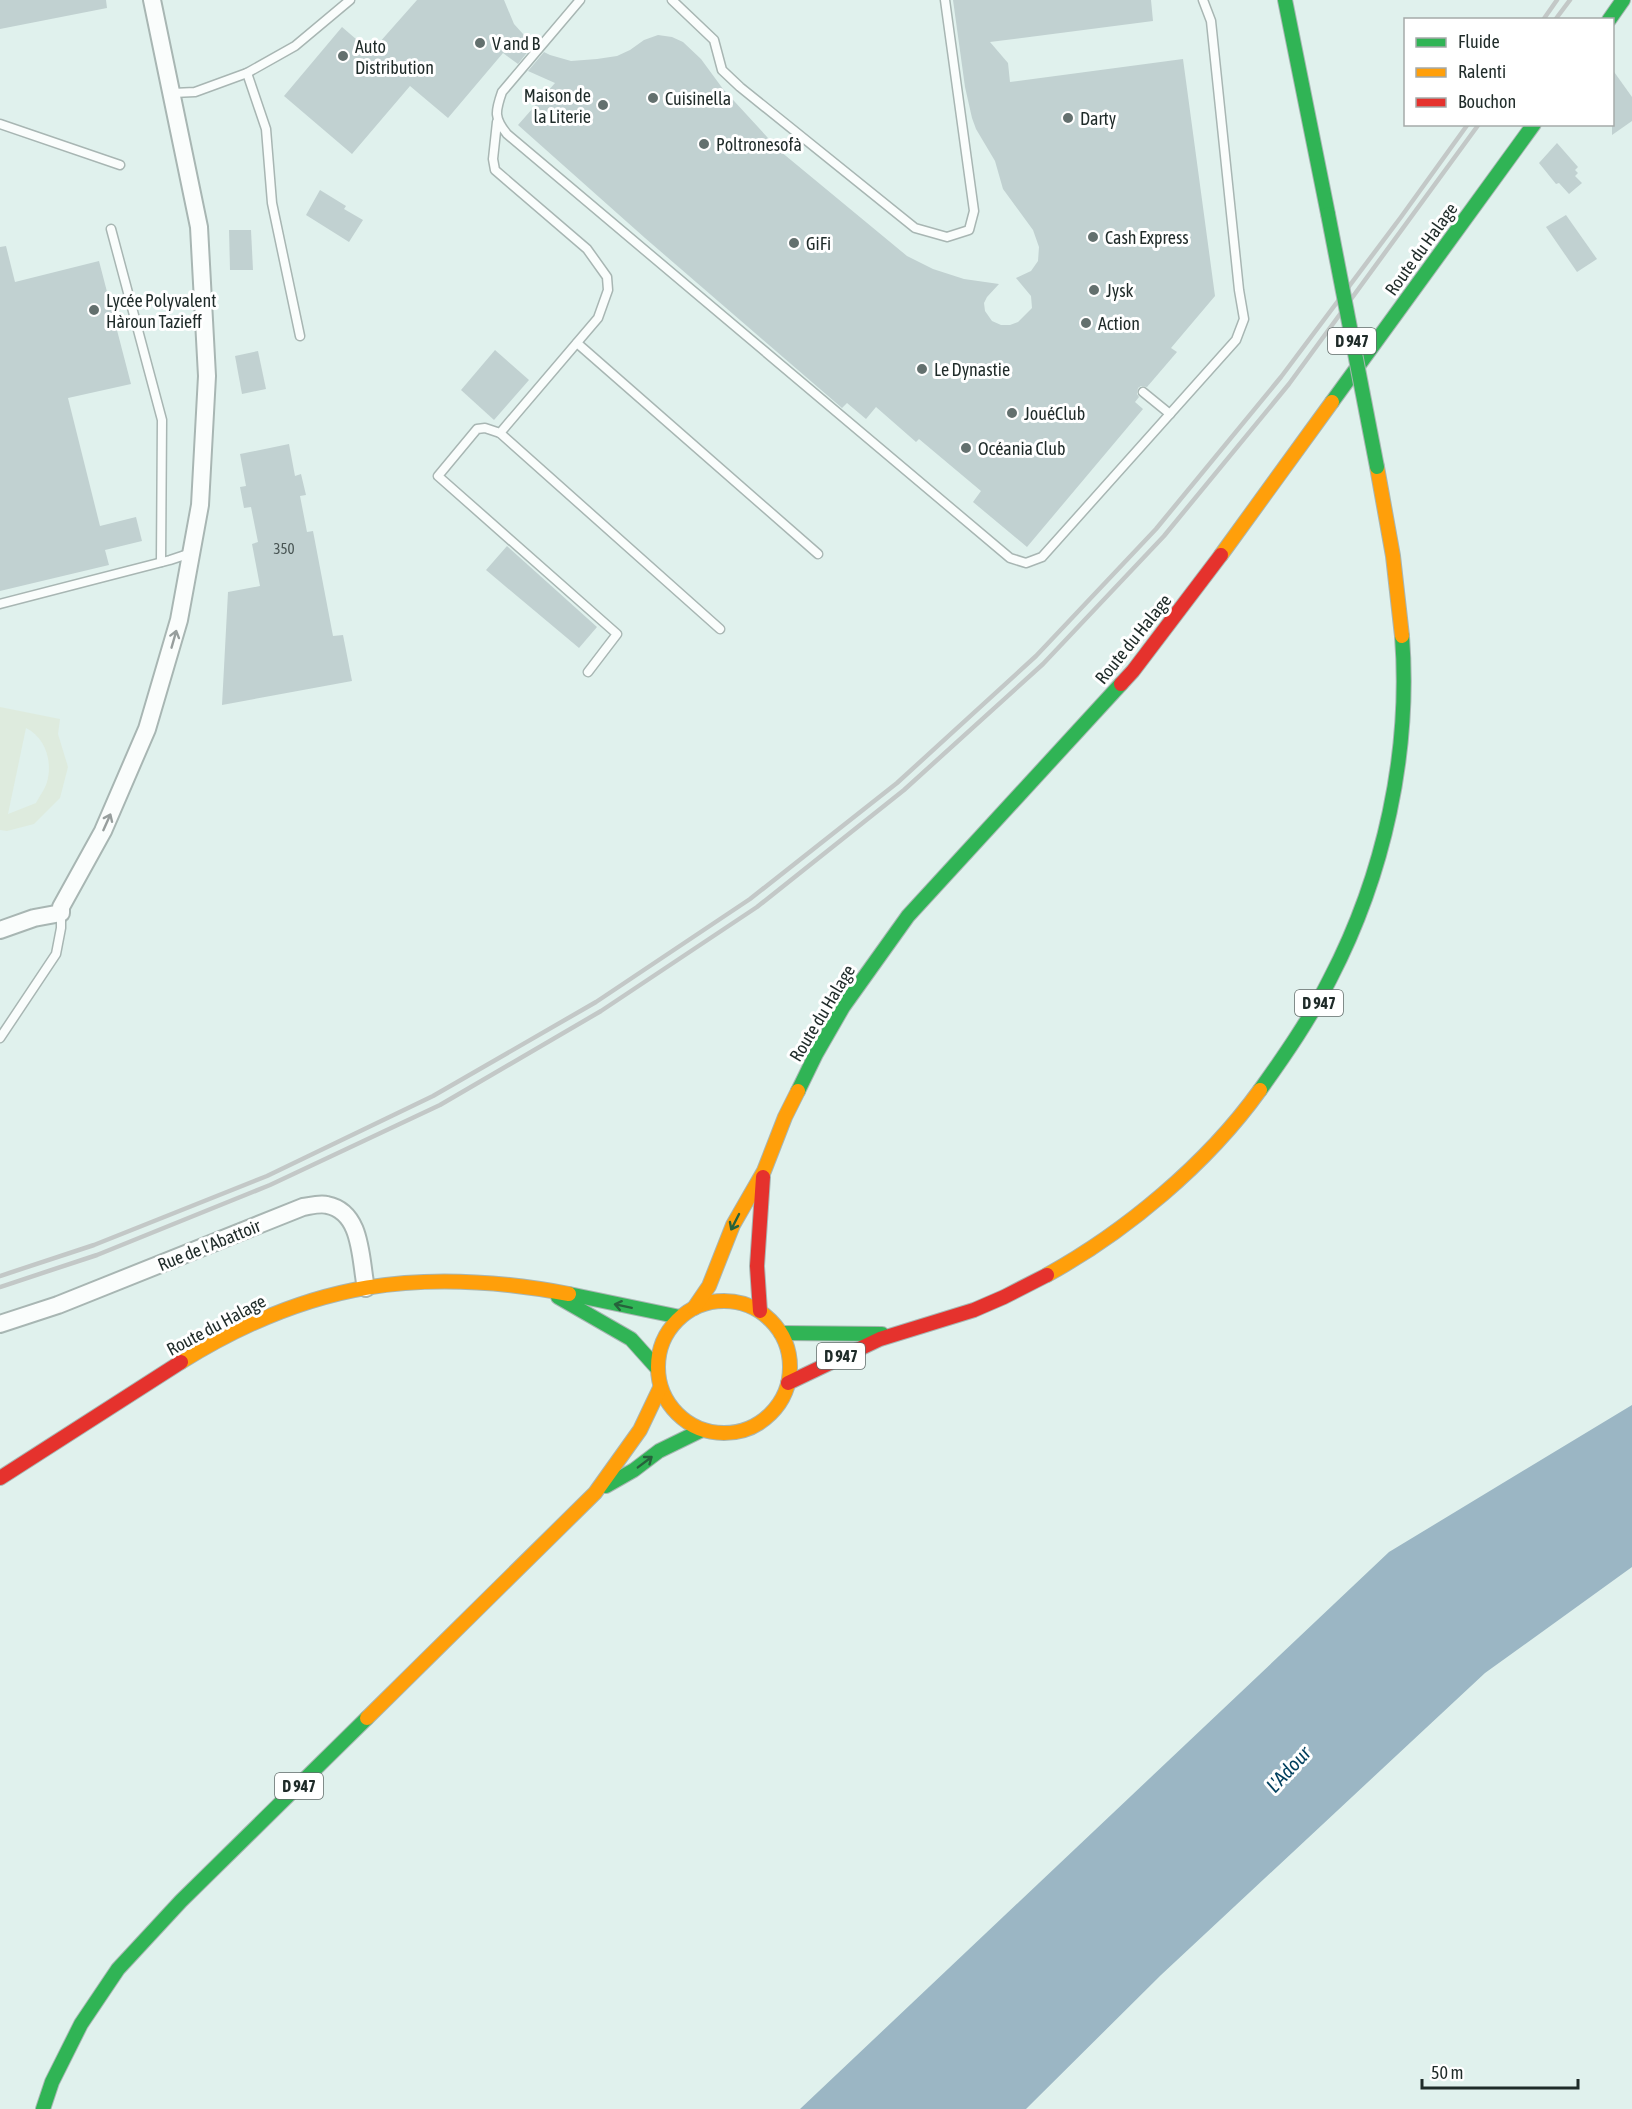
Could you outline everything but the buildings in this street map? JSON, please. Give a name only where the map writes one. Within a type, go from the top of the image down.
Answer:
[{"type":"main road","name":"D 947","points":[[788,1383],[837,1358],[896,1334],[928,1326],[990,1303],[1051,1272],[1118,1232],[1176,1183],[1226,1134],[1276,1069],[1322,998],[1355,924],[1378,860],[1395,785],[1403,706],[1403,630],[1392,548],[1377,467],[1285,0]]},
{"type":"main road","points":[[1610,18],[1623,0]]},
{"type":"main road","name":"Route du Halage","points":[[694,1308],[709,1286],[733,1225],[764,1171],[785,1117],[816,1054],[843,1007],[908,916],[1133,672],[1533,126]]},
{"type":"main road","name":"Route du Halage","points":[[760,1311],[757,1266],[764,1171]]},
{"type":"main road","name":"Route du Halage","points":[[0,1478],[161,1375],[248,1324],[317,1299],[366,1288],[424,1281],[468,1281],[589,1297],[620,1306],[680,1317]]},
{"type":"main road","name":"Route du Halage","points":[[548,1291],[631,1339],[657,1368]]},
{"type":"main road","points":[[727,1301],[744,1304],[760,1311],[781,1333],[788,1349],[790,1366],[788,1383],[782,1401],[756,1426],[739,1432],[720,1434],[702,1430],[684,1421],[670,1407],[660,1388],[657,1368],[658,1353],[670,1327],[694,1308],[710,1302],[727,1301]]},
{"type":"main road","name":"D 947","points":[[781,1333],[896,1334]]},
{"type":"main road","name":"D 947","points":[[43,2109],[52,2082],[81,2024],[118,1969],[180,1900],[259,1826],[595,1493],[638,1436],[651,1414],[660,1388]]},
{"type":"main road","name":"D 947","points":[[595,1493],[634,1470],[659,1451],[702,1430]]},
{"type":"street","points":[[0,930],[34,918],[61,913],[61,907],[103,831],[147,729],[179,620],[200,505],[207,376],[199,227],[152,0]]},
{"type":"street","name":"Rue de l'Abattoir","points":[[0,1324],[58,1305],[303,1207],[327,1204],[346,1214],[354,1226],[366,1288]]},
{"type":"lane","points":[[172,93],[195,92],[247,73],[295,46],[350,0]]},
{"type":"lane","points":[[500,433],[598,318],[608,290],[607,277],[587,249],[495,170],[493,159],[497,122],[496,108],[502,92],[580,0]]},
{"type":"lane","points":[[672,0],[714,40],[722,70],[740,87],[915,228],[947,237],[969,230],[974,212],[945,0]]},
{"type":"lane","points":[[497,122],[525,150],[1010,558],[1026,563],[1042,557],[1170,414],[1236,340],[1244,319],[1211,21],[1203,0]]},
{"type":"lane","points":[[247,73],[267,129],[272,203],[300,336]]},
{"type":"lane","points":[[0,124],[120,165]]},
{"type":"lane","points":[[111,229],[162,420],[160,562]]},
{"type":"lane","points":[[577,343],[818,554]]},
{"type":"lane","points":[[1143,392],[1170,414]]},
{"type":"lane","points":[[588,672],[617,634],[438,476],[477,429],[485,428],[500,433],[720,629]]},
{"type":"lane","points":[[0,604],[191,552]]},
{"type":"lane","points":[[0,1038],[56,954],[62,928],[61,913]]},
{"type":"green space","points":[[0,707],[60,719],[58,734],[68,767],[60,798],[34,824],[7,831],[0,830]],"holes":[[[26,728],[33,732],[46,750],[49,766],[47,782],[36,803],[8,814]]]},
{"type":"water","name":"L'Adour","points":[[1632,1405],[1632,1567],[1485,1673],[1161,1975],[1026,2109],[800,2109],[1389,1552]]},
{"type":"railway","points":[[1544,18],[1557,0]]},
{"type":"railway","points":[[1556,18],[1570,0]]},
{"type":"railway","points":[[0,1276],[94,1245],[267,1176],[433,1096],[596,1002],[750,899],[897,783],[1036,656],[1156,529],[1281,377],[1467,126]]},
{"type":"railway","points":[[0,1287],[97,1255],[270,1185],[440,1105],[601,1011],[757,907],[904,790],[1043,664],[1164,536],[1289,384],[1478,126]]},
{"type":"traffic: fast","points":[[1285,0],[1328,214]]},
{"type":"traffic: fast","points":[[1610,18],[1623,0]]},
{"type":"traffic: fast","points":[[1332,402],[1533,126]]},
{"type":"traffic: fast","points":[[1328,214],[1377,467]]},
{"type":"traffic: fast","points":[[1260,1090],[1306,1022],[1330,979],[1349,939],[1379,856],[1390,812],[1402,724],[1404,680],[1402,636]]},
{"type":"traffic: fast","points":[[798,1091],[843,1007],[908,916],[1121,684]]},
{"type":"traffic: fast","points":[[569,1294],[680,1317]]},
{"type":"traffic: fast","points":[[558,1297],[631,1339],[657,1368]]},
{"type":"traffic: fast","points":[[781,1333],[882,1334]]},
{"type":"traffic: fast","points":[[606,1486],[634,1470],[659,1451],[702,1430]]},
{"type":"traffic: fast","points":[[43,2109],[52,2082],[81,2024],[118,1969],[181,1901],[367,1718]]},
{"type":"traffic: slow","points":[[1221,555],[1332,402]]},
{"type":"traffic: slow","points":[[1377,467],[1393,556],[1402,636]]},
{"type":"traffic: slow","points":[[1047,1275],[1106,1238],[1163,1194],[1215,1144],[1260,1090]]},
{"type":"traffic: slow","points":[[694,1308],[709,1286],[733,1225],[764,1171],[798,1091]]},
{"type":"traffic: slow","points":[[181,1362],[228,1335],[275,1314],[321,1298],[367,1288],[415,1282],[464,1282],[515,1286],[569,1294]]},
{"type":"traffic: slow","points":[[724,1301],[749,1306],[771,1320],[785,1342],[790,1367],[785,1392],[771,1414],[749,1428],[724,1433],[699,1428],[677,1414],[663,1392],[658,1367],[663,1342],[677,1320],[699,1306],[724,1301]]},
{"type":"traffic: slow","points":[[367,1718],[595,1493],[640,1430],[660,1388]]},
{"type":"traffic: jam","points":[[1121,684],[1221,555]]},
{"type":"traffic: jam","points":[[760,1311],[757,1266],[763,1177]]},
{"type":"traffic: jam","points":[[788,1383],[880,1339],[974,1310],[1047,1275]]},
{"type":"traffic: jam","points":[[0,1478],[181,1362]]},
{"type":"place","name":"V and B","points":[[480,43]]},
{"type":"place","name":"Auto Distribution","points":[[343,56]]},
{"type":"place","name":"Cuisinella","points":[[653,98]]},
{"type":"place","name":"Maison de la Literie","points":[[603,105]]},
{"type":"place","name":"Darty","points":[[1068,118]]},
{"type":"place","name":"Poltronesofà","points":[[704,144]]},
{"type":"place","name":"Cash Express","points":[[1093,237]]},
{"type":"place","name":"GiFi","points":[[794,243]]},
{"type":"place","name":"Jysk","points":[[1094,290]]},
{"type":"place","name":"Lycée Polyvalent Hàroun Tazieff","points":[[94,310]]},
{"type":"place","name":"Action","points":[[1086,323]]},
{"type":"place","name":"Le Dynastie","points":[[922,369]]},
{"type":"place","name":"JouéClub","points":[[1012,413]]},
{"type":"place","name":"Océania Club","points":[[966,448]]}]
